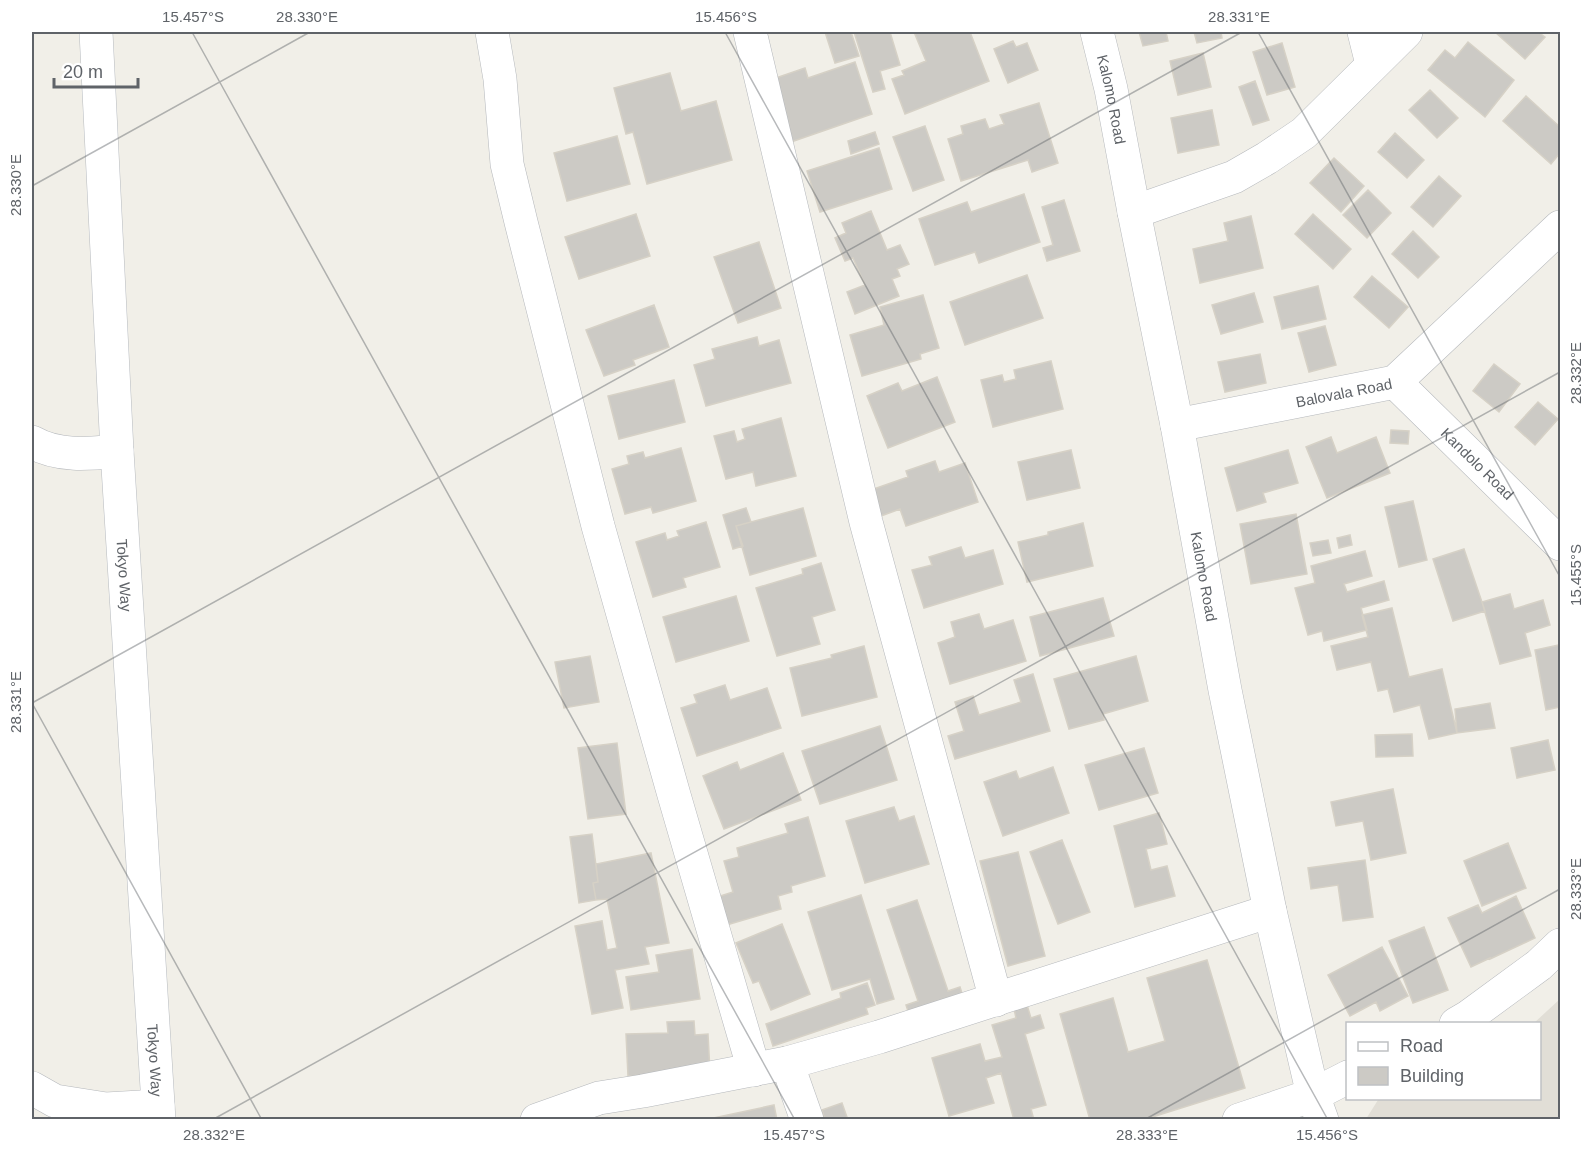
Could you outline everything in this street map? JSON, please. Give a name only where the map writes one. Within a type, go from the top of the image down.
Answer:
[{"type":"street","name":"Tokyo Way","points":[[96,32],[117,451],[158,1113]]},
{"type":"street","points":[[492,32],[500,79],[507,164],[521,222],[598,526],[754,1070]]},
{"type":"street","points":[[750,32],[866,522],[996,1000]]},
{"type":"street","name":"Kalomo Road","points":[[1097,32],[1111,89],[1225,690],[1270,911],[1318,1107]]},
{"type":"street","points":[[1364,32],[1372,64]]},
{"type":"street","points":[[1134,212],[1234,177],[1267,158],[1304,133],[1406,32]]},
{"type":"street","name":"Balovala Road","points":[[1176,425],[1395,382],[1560,227]]},
{"type":"street","name":"Kandolo Road","points":[[1395,382],[1560,544]]},
{"type":"street","points":[[32,442],[41,448],[76,454],[117,451]]},
{"type":"street","points":[[537,1119],[599,1098],[643,1092],[787,1063],[879,1037],[1270,911]]},
{"type":"street","points":[[1458,1022],[1539,965],[1560,945]]},
{"type":"street","points":[[787,1063],[807,1119]]},
{"type":"street","points":[[1239,1119],[1318,1107],[1346,1078]]},
{"type":"street","points":[[32,1088],[55,1101],[106,1109],[158,1113]]},
{"type":"shaded area","points":[[1560,999],[1560,1119],[1366,1119],[1378,1100],[1541,1100],[1541,1022],[1535,1022]]},
{"type":"building","points":[[825,32],[851,32],[859,56],[835,63]]},
{"type":"building","points":[[854,32],[890,32],[900,65],[880,71],[885,89],[873,92]]},
{"type":"building","points":[[914,32],[970,32],[989,81],[905,114],[892,79],[904,75],[902,71],[926,61]]},
{"type":"building","points":[[1139,32],[1166,32],[1168,41],[1143,46]]},
{"type":"building","points":[[1194,32],[1221,32],[1222,38],[1197,43]]},
{"type":"building","points":[[1495,32],[1538,32],[1545,37],[1525,59]]},
{"type":"building","points":[[1013,41],[1016,47],[1027,43],[1038,70],[1008,83],[994,49]]},
{"type":"building","points":[[1468,42],[1514,80],[1485,117],[1428,70],[1445,50],[1455,58]]},
{"type":"building","points":[[1282,43],[1295,87],[1267,95],[1253,52]]},
{"type":"building","points":[[1203,53],[1211,87],[1178,95],[1170,61]]},
{"type":"building","points":[[855,62],[872,114],[791,142],[770,80],[805,68],[808,78]]},
{"type":"building","points":[[670,73],[681,111],[716,101],[732,160],[647,184],[633,132],[626,134],[614,88]]},
{"type":"building","points":[[1255,81],[1269,120],[1253,125],[1239,87]]},
{"type":"building","points":[[1430,90],[1458,118],[1437,138],[1409,110]]},
{"type":"building","points":[[1526,96],[1560,127],[1560,153],[1551,164],[1503,121]]},
{"type":"building","points":[[1039,103],[1058,163],[1032,172],[1028,160],[961,181],[948,139],[963,134],[961,126],[985,119],[989,129],[1004,124],[1000,115]]},
{"type":"building","points":[[1212,110],[1219,145],[1178,153],[1171,118]]},
{"type":"building","points":[[925,126],[944,180],[913,191],[893,137]]},
{"type":"building","points":[[875,132],[879,144],[851,154],[848,141]]},
{"type":"building","points":[[1395,133],[1424,160],[1407,178],[1378,152]]},
{"type":"building","points":[[617,136],[630,184],[567,201],[554,153]]},
{"type":"building","points":[[879,148],[892,189],[820,212],[807,171]]},
{"type":"building","points":[[1334,158],[1364,186],[1341,212],[1310,183]]},
{"type":"building","points":[[1439,176],[1461,196],[1433,227],[1411,207]]},
{"type":"building","points":[[1368,190],[1391,213],[1367,238],[1343,215]]},
{"type":"building","points":[[1024,194],[1040,242],[979,263],[975,252],[935,265],[919,219],[967,202],[971,212]]},
{"type":"building","points":[[1064,200],[1080,251],[1047,261],[1043,248],[1053,245],[1042,207]]},
{"type":"building","points":[[871,211],[887,250],[900,245],[909,264],[897,269],[900,276],[892,279],[899,296],[855,314],[847,292],[865,285],[853,258],[845,261],[835,238],[846,233],[842,223]]},
{"type":"building","points":[[636,214],[650,256],[579,279],[565,237]]},
{"type":"building","points":[[1313,214],[1351,249],[1333,269],[1295,234]]},
{"type":"building","points":[[1251,216],[1263,268],[1200,283],[1193,249],[1228,241],[1224,223]]},
{"type":"building","points":[[1413,231],[1439,257],[1418,278],[1392,254]]},
{"type":"building","points":[[759,242],[781,308],[738,323],[714,257]]},
{"type":"building","points":[[1027,275],[1043,318],[965,345],[950,302]]},
{"type":"building","points":[[1372,276],[1408,307],[1389,328],[1354,297]]},
{"type":"building","points":[[1318,286],[1326,319],[1282,329],[1274,297]]},
{"type":"building","points":[[1254,293],[1263,322],[1221,334],[1212,305]]},
{"type":"building","points":[[923,295],[939,348],[920,354],[921,359],[862,376],[850,335],[884,325],[880,307]]},
{"type":"building","points":[[654,305],[669,347],[633,360],[635,365],[604,376],[586,330]]},
{"type":"building","points":[[1325,326],[1336,365],[1309,372],[1298,333]]},
{"type":"building","points":[[757,337],[759,346],[779,340],[791,383],[706,406],[694,365],[715,359],[712,349]]},
{"type":"building","points":[[1260,354],[1266,383],[1225,392],[1218,362]]},
{"type":"building","points":[[1051,361],[1063,409],[993,427],[981,380],[1002,375],[1004,382],[1016,379],[1014,370]]},
{"type":"building","points":[[1494,364],[1520,384],[1499,412],[1473,391]]},
{"type":"building","points":[[937,377],[955,422],[888,448],[867,396],[898,383],[902,391]]},
{"type":"building","points":[[674,380],[685,422],[619,439],[608,396]]},
{"type":"building","points":[[1538,402],[1558,419],[1535,445],[1515,427]]},
{"type":"building","points":[[781,418],[796,476],[756,486],[753,472],[726,479],[714,436],[734,431],[737,442],[745,439],[742,429]]},
{"type":"building","points":[[1391,430],[1409,431],[1408,444],[1390,443]]},
{"type":"building","points":[[1331,437],[1337,453],[1376,437],[1390,473],[1327,498],[1306,447]]},
{"type":"building","points":[[681,448],[696,501],[653,513],[651,507],[625,514],[612,469],[629,464],[627,456],[643,452],[645,458]]},
{"type":"building","points":[[1071,450],[1080,488],[1027,500],[1018,462]]},
{"type":"building","points":[[1288,450],[1298,483],[1263,493],[1266,502],[1237,511],[1225,468]]},
{"type":"building","points":[[935,461],[939,472],[965,463],[978,502],[906,526],[900,509],[881,516],[871,490],[908,477],[906,471]]},
{"type":"building","points":[[1413,501],[1427,560],[1399,567],[1385,507]]},
{"type":"building","points":[[746,508],[751,522],[736,526],[743,546],[733,549],[723,515]]},
{"type":"building","points":[[803,508],[816,556],[750,575],[736,526]]},
{"type":"building","points":[[1296,514],[1307,574],[1251,584],[1240,524]]},
{"type":"building","points":[[706,522],[720,567],[683,578],[686,587],[653,597],[636,542],[665,533],[667,540],[679,536],[677,531]]},
{"type":"building","points":[[1083,523],[1093,566],[1027,582],[1018,542]]},
{"type":"building","points":[[1350,535],[1352,545],[1339,548],[1337,538]]},
{"type":"building","points":[[1328,540],[1331,553],[1313,556],[1310,543]]},
{"type":"building","points":[[961,547],[965,558],[993,550],[1003,584],[924,608],[912,570],[932,565],[929,557]]},
{"type":"building","points":[[1464,549],[1485,611],[1453,621],[1433,559]]},
{"type":"building","points":[[1365,551],[1372,576],[1344,584],[1347,592],[1384,581],[1389,600],[1361,608],[1367,630],[1324,641],[1322,631],[1308,635],[1295,588],[1315,583],[1311,566]]},
{"type":"building","points":[[821,563],[835,610],[812,617],[820,644],[777,656],[756,588],[803,574],[802,569]]},
{"type":"building","points":[[1510,594],[1514,609],[1543,600],[1550,625],[1525,633],[1531,656],[1500,664],[1482,602]]},
{"type":"building","points":[[736,596],[749,641],[676,662],[663,617]]},
{"type":"building","points":[[1103,598],[1114,636],[1040,656],[1030,617]]},
{"type":"building","points":[[1392,608],[1409,677],[1442,669],[1457,733],[1429,739],[1420,705],[1394,712],[1388,689],[1378,691],[1371,662],[1337,670],[1331,646],[1368,637],[1362,615]]},
{"type":"building","points":[[979,614],[984,629],[1013,620],[1026,661],[950,684],[938,643],[955,637],[951,622]]},
{"type":"building","points":[[1559,645],[1560,707],[1546,710],[1535,650]]},
{"type":"building","points":[[864,646],[877,697],[802,716],[790,668],[832,658],[831,655]]},
{"type":"building","points":[[590,656],[599,702],[564,708],[555,662]]},
{"type":"building","points":[[1136,656],[1148,701],[1103,714],[1104,720],[1069,729],[1054,679]]},
{"type":"building","points":[[1033,674],[1050,731],[955,759],[948,736],[964,731],[955,702],[973,696],[979,715],[1021,702],[1014,680]]},
{"type":"building","points":[[725,685],[730,700],[767,688],[781,728],[697,756],[681,708],[697,703],[694,695]]},
{"type":"building","points":[[1490,703],[1495,728],[1457,733],[1455,709]]},
{"type":"building","points":[[880,726],[897,780],[820,804],[802,751]]},
{"type":"building","points":[[1412,734],[1413,756],[1376,757],[1375,735]]},
{"type":"building","points":[[1548,740],[1555,770],[1517,778],[1511,748]]},
{"type":"building","points":[[617,743],[626,814],[588,819],[578,748]]},
{"type":"building","points":[[1144,748],[1158,793],[1099,810],[1085,765]]},
{"type":"building","points":[[783,753],[801,800],[724,829],[703,776],[737,762],[740,770]]},
{"type":"building","points":[[1053,767],[1069,813],[1003,836],[984,782],[1016,771],[1019,779]]},
{"type":"building","points":[[1393,789],[1406,853],[1371,860],[1363,821],[1336,826],[1331,802]]},
{"type":"building","points":[[894,807],[899,821],[914,816],[929,864],[865,883],[846,821]]},
{"type":"building","points":[[1159,813],[1167,844],[1146,849],[1151,870],[1167,866],[1175,896],[1135,907],[1114,826]]},
{"type":"building","points":[[808,817],[825,876],[791,886],[792,892],[778,896],[781,909],[723,926],[714,898],[733,892],[724,861],[739,857],[737,848],[788,833],[785,824]]},
{"type":"building","points":[[592,834],[598,882],[593,883],[596,900],[579,903],[570,837]]},
{"type":"building","points":[[1062,840],[1090,912],[1058,924],[1030,852]]},
{"type":"building","points":[[1508,843],[1526,888],[1482,906],[1464,861]]},
{"type":"building","points":[[1018,852],[1045,956],[1008,966],[980,861]]},
{"type":"building","points":[[651,853],[669,943],[645,947],[649,964],[615,970],[623,1008],[592,1014],[575,926],[602,921],[607,950],[617,948],[607,899],[596,900],[593,883],[598,882],[596,864]]},
{"type":"building","points":[[1365,860],[1373,917],[1343,921],[1338,885],[1311,889],[1308,868]]},
{"type":"building","points":[[861,895],[894,999],[877,1004],[870,979],[832,990],[808,912]]},
{"type":"building","points":[[1516,896],[1535,938],[1471,967],[1448,918],[1478,905],[1482,913]]},
{"type":"building","points":[[917,900],[948,991],[960,987],[966,1006],[912,1024],[906,1005],[918,1001],[887,910]]},
{"type":"building","points":[[782,924],[810,994],[771,1010],[759,981],[753,983],[736,943]]},
{"type":"building","points":[[1424,927],[1448,990],[1413,1003],[1389,941]]},
{"type":"building","points":[[1382,947],[1408,996],[1380,1011],[1376,1002],[1350,1016],[1328,975]]},
{"type":"building","points":[[692,949],[700,999],[631,1010],[626,977],[659,972],[656,955]]},
{"type":"building","points":[[1207,960],[1245,1088],[1143,1120],[1090,1120],[1060,1014],[1113,998],[1128,1052],[1165,1041],[1147,978]]},
{"type":"building","points":[[867,983],[875,1005],[866,1008],[868,1014],[773,1046],[766,1024],[841,998],[840,993]]},
{"type":"building","points":[[1027,1005],[1031,1018],[1040,1015],[1044,1028],[1025,1034],[1046,1105],[1031,1109],[1034,1120],[1014,1120],[1001,1073],[986,1078],[994,1103],[949,1116],[932,1058],[980,1044],[985,1061],[1002,1057],[992,1025],[1016,1018],[1014,1009]]},
{"type":"building","points":[[694,1021],[695,1035],[708,1034],[710,1072],[628,1076],[626,1034],[668,1033],[667,1022]]},
{"type":"building","points":[[842,1103],[848,1120],[825,1120],[822,1110]]},
{"type":"building","points":[[774,1105],[777,1120],[704,1120]]}]
